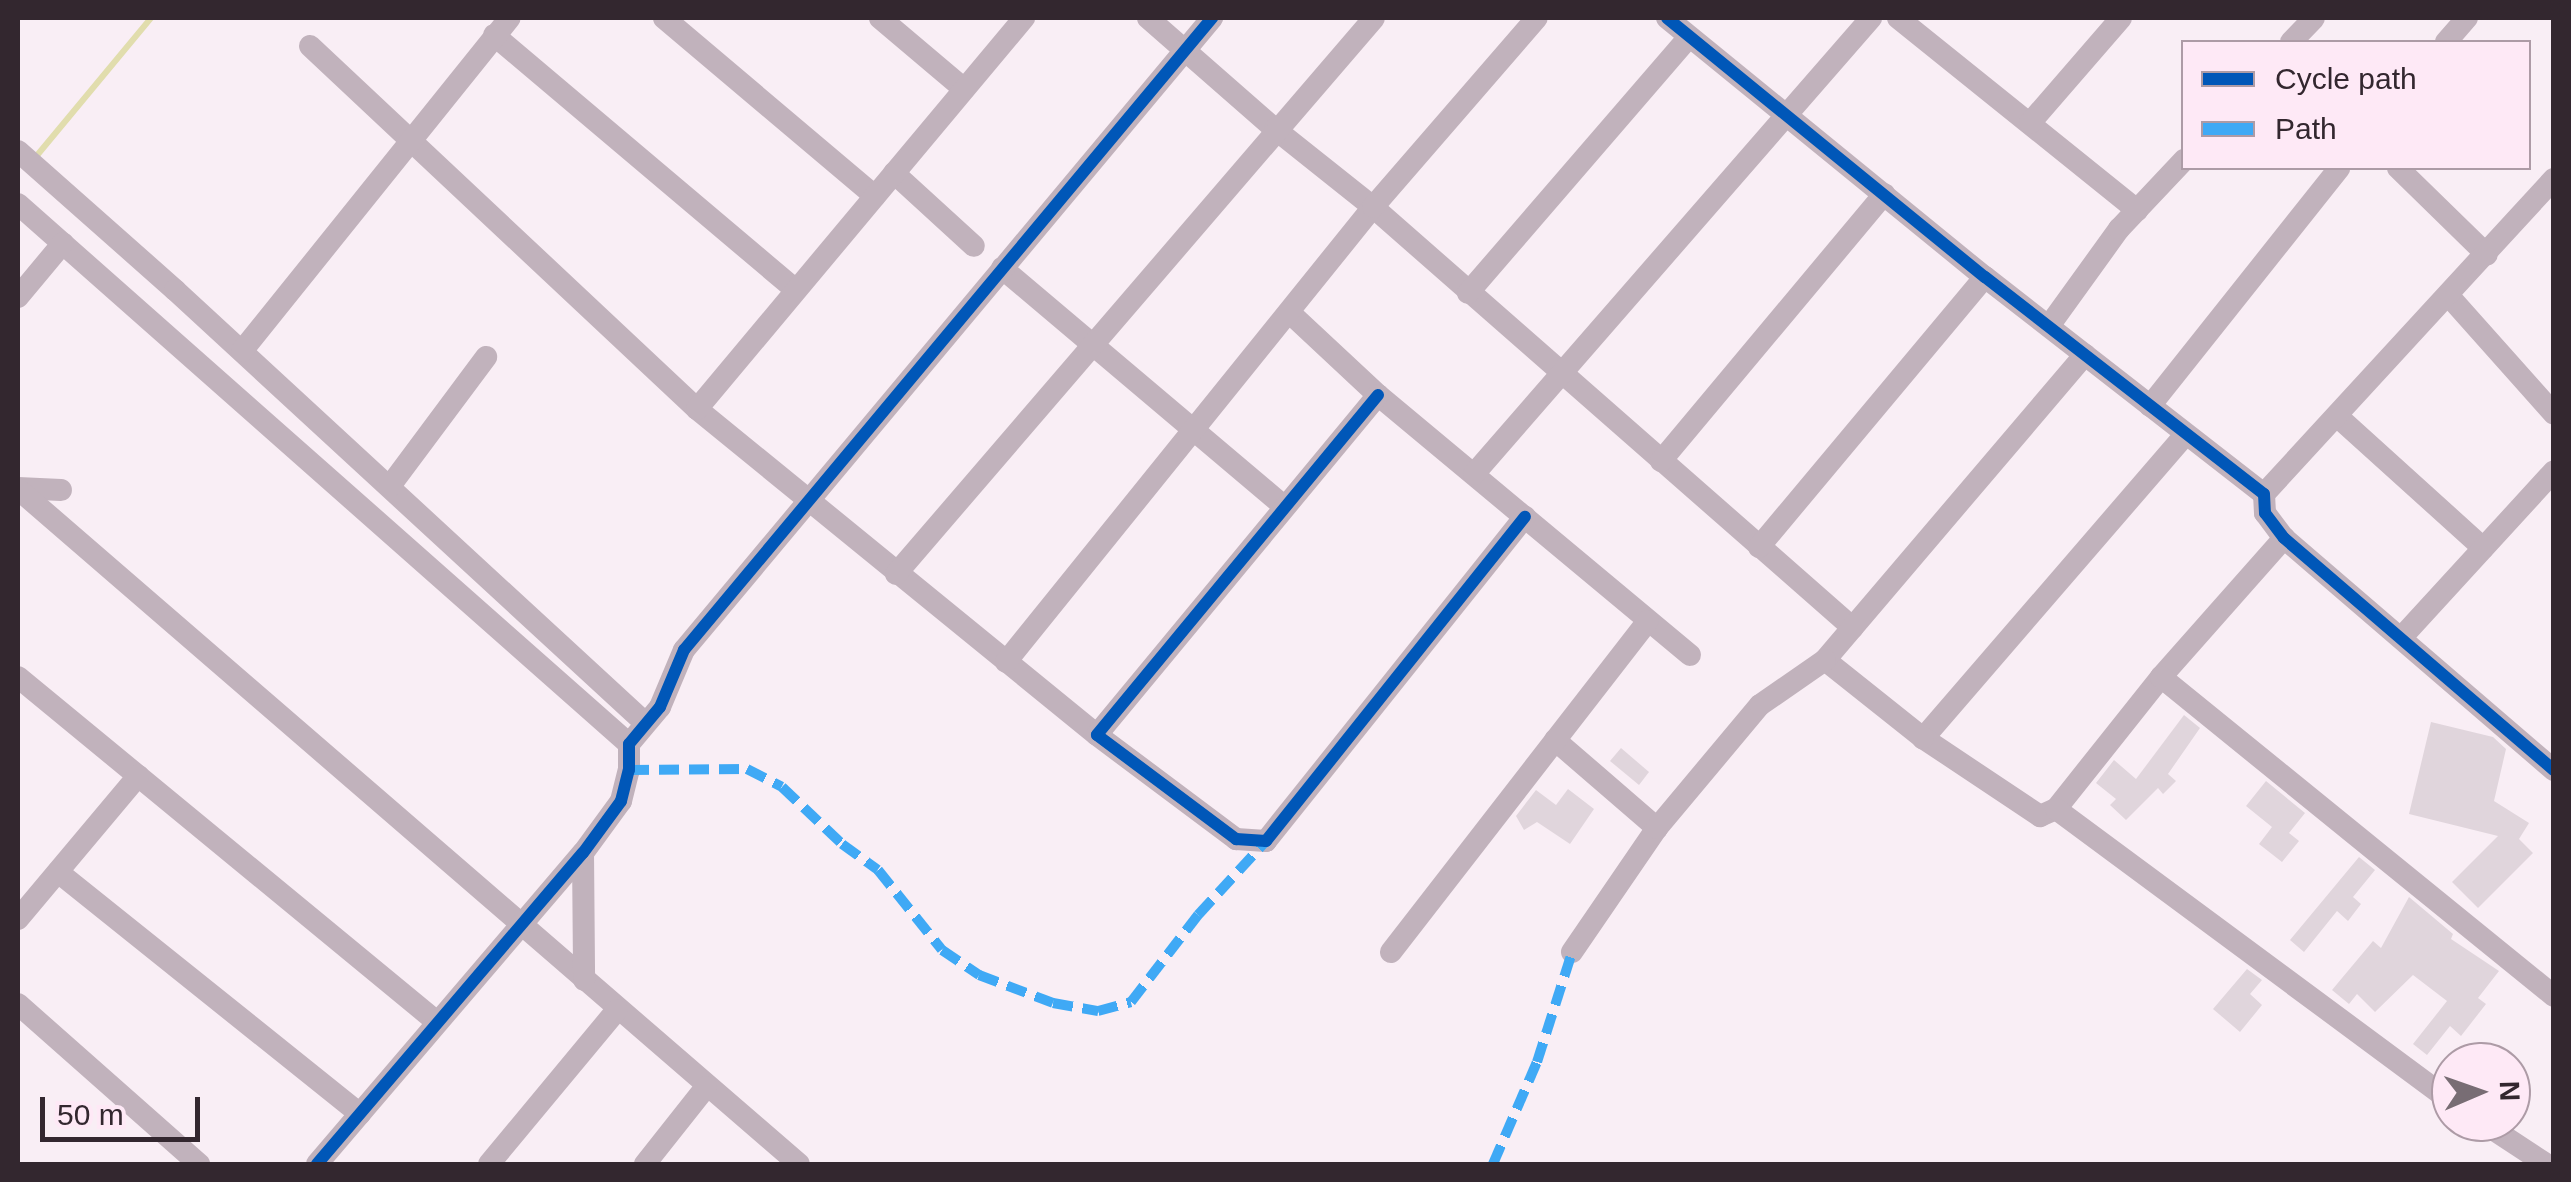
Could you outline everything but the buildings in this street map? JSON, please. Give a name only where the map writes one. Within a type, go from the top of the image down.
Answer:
[{"type":"street","points":[[664,18],[875,196]]},
{"type":"street","points":[[880,18],[964,89]]},
{"type":"street","points":[[698,409],[1024,18]]},
{"type":"street","points":[[1148,18],[1372,207],[1853,628]]},
{"type":"street","points":[[318,1164],[583,853],[620,801],[629,770],[630,744],[660,707],[684,650],[1212,18]]},
{"type":"street","points":[[896,574],[1374,18]]},
{"type":"street","points":[[1006,662],[1372,207],[1537,18]]},
{"type":"street","points":[[1667,18],[1984,278],[2264,494]]},
{"type":"street","points":[[1474,474],[1871,18]]},
{"type":"street","points":[[2030,122],[2121,18]]},
{"type":"street","points":[[2293,40],[2314,18]]},
{"type":"street","points":[[2448,40],[2467,18]]},
{"type":"street","points":[[1908,20],[2137,210]]},
{"type":"street","points":[[242,351],[502,26],[796,290]]},
{"type":"street","points":[[1468,293],[1689,37]]},
{"type":"street","points":[[310,46],[407,141],[698,409],[1097,735],[1236,839],[1266,841],[1526,517]]},
{"type":"street","points":[[18,151],[242,351],[644,722]]},
{"type":"street","points":[[2049,326],[2137,210],[2181,163]]},
{"type":"street","points":[[2150,406],[2337,170]]},
{"type":"street","points":[[2400,170],[2486,255]]},
{"type":"street","points":[[894,173],[974,246]]},
{"type":"street","points":[[2554,179],[2264,494],[2264,512],[2284,538],[2554,770]]},
{"type":"street","points":[[1661,461],[1884,194]]},
{"type":"street","points":[[18,204],[630,744]]},
{"type":"street","points":[[18,297],[63,243]]},
{"type":"street","points":[[1002,268],[1285,508]]},
{"type":"street","points":[[1759,547],[1984,278]]},
{"type":"street","points":[[2448,295],[2549,399]]},
{"type":"street","points":[[1290,313],[1378,395],[1690,655]]},
{"type":"street","points":[[1572,952],[1657,828],[1760,705],[1825,660],[2085,355]]},
{"type":"street","points":[[390,486],[486,358]]},
{"type":"street","points":[[1097,735],[1378,395]]},
{"type":"street","points":[[2337,416],[2483,548]]},
{"type":"street","points":[[1924,738],[2185,435]]},
{"type":"street","points":[[2401,638],[2554,471]]},
{"type":"street","points":[[18,489],[62,490]]},
{"type":"street","points":[[18,489],[799,1164]]},
{"type":"street","points":[[1825,660],[1924,738],[2040,816],[2056,809],[2162,676],[2284,538]]},
{"type":"street","points":[[1391,952],[1648,621]]},
{"type":"street","points":[[2162,676],[2554,996]]},
{"type":"street","points":[[22,689],[138,776],[438,1022]]},
{"type":"street","points":[[1555,740],[1657,828]]},
{"type":"street","points":[[18,919],[138,776]]},
{"type":"street","points":[[2056,809],[2431,1087]]},
{"type":"street","points":[[583,853],[584,980]]},
{"type":"street","points":[[58,872],[360,1114]]},
{"type":"street","points":[[18,1004],[200,1164]]},
{"type":"street","points":[[489,1164],[617,1010]]},
{"type":"street","points":[[645,1164],[706,1087]]},
{"type":"street","points":[[2512,1142],[2546,1164]]},
{"type":"waterway","points":[[34,159],[151,18]]},
{"type":"marked path","points":[[629,770],[747,769],[782,787],[842,844],[878,870],[942,950],[979,975],[1053,1003],[1098,1011],[1131,1002],[1198,915],[1266,841]]},
{"type":"marked path","points":[[1493,1164],[1537,1062],[1572,952]]},
{"type":"cycle path","points":[[317,1164],[583,853],[621,801],[629,770],[629,744],[660,707],[684,650],[1212,18]]},
{"type":"cycle path","points":[[1667,18],[1985,277],[2264,494],[2265,513],[2284,538],[2554,770]]},
{"type":"cycle path","points":[[1378,395],[1097,735],[1236,839],[1266,841],[1525,517]]}]
